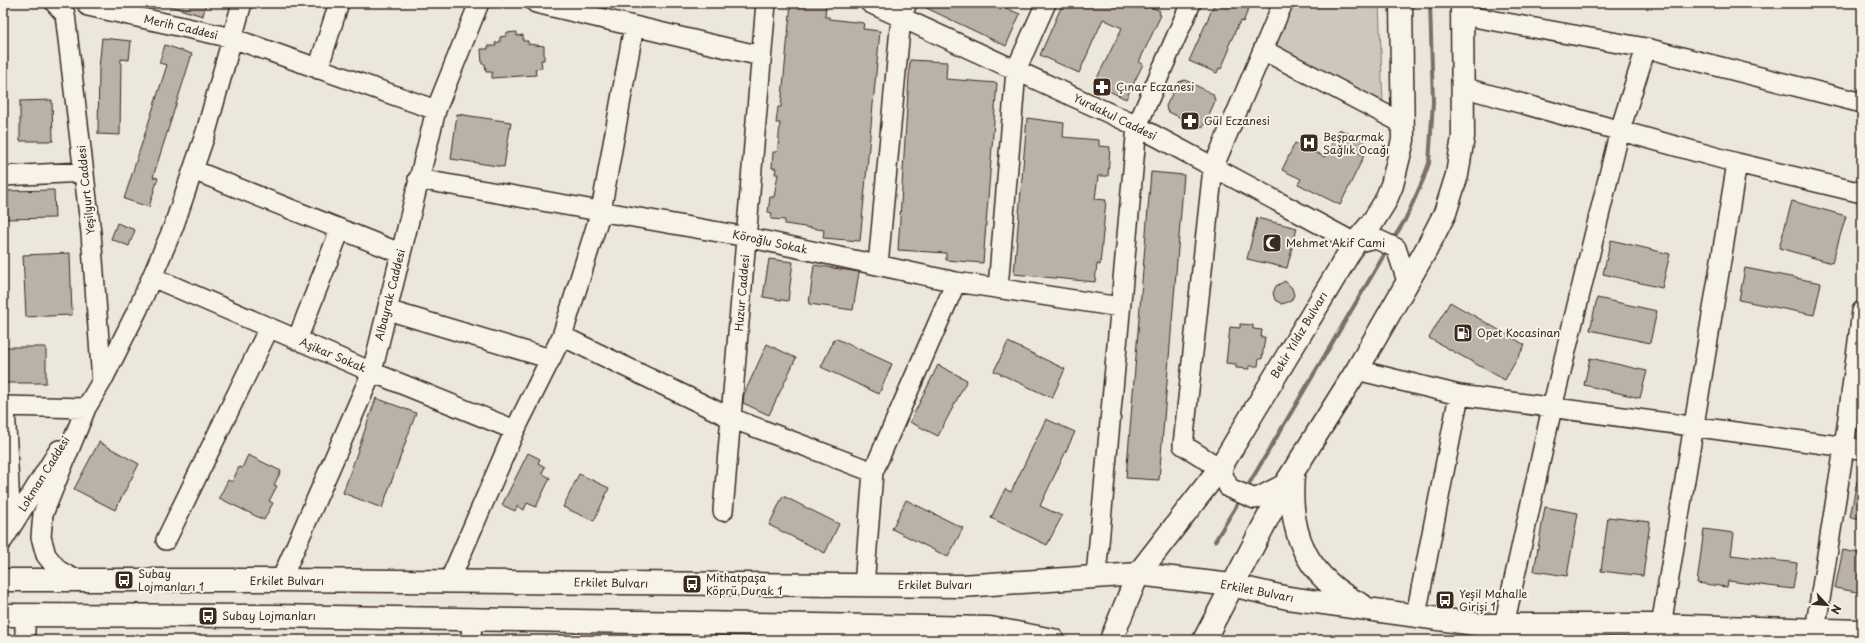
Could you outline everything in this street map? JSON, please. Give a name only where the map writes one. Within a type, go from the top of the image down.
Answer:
[{"type":"main road","name":"Bekir Yıldız Bulvarı","points":[[1111,640],[1138,574],[1220,468],[1364,240],[1372,223],[1386,202],[1403,140],[1401,3]]},
{"type":"main road","points":[[1204,640],[1231,585],[1290,477],[1356,370],[1436,232],[1452,193],[1463,138],[1462,9]]},
{"type":"main road","points":[[1290,477],[1293,516],[1298,537],[1305,554],[1331,584],[1343,594],[1370,609]]},
{"type":"main road","name":"Erkilet Bulvarı","points":[[3,580],[282,580],[962,586],[1138,574],[1231,585],[1288,598],[1482,625],[1661,626],[1862,631]]},
{"type":"main road","points":[[3,615],[273,616],[472,630],[990,634],[1053,640]]},
{"type":"street","points":[[76,580],[58,570],[52,563],[43,545],[40,529],[43,514],[86,408],[102,381],[152,277],[173,228],[193,170],[242,3]]},
{"type":"street","points":[[318,68],[340,3]]},
{"type":"street","name":"Albayrak Caddesi","points":[[282,580],[372,372],[436,110],[479,3]]},
{"type":"street","points":[[536,3],[761,56]]},
{"type":"street","name":"Huzur Caddesi","points":[[723,511],[766,3]]},
{"type":"street","name":"Yurdakul Caddesi","points":[[870,3],[904,10],[1016,70],[1137,126],[1213,168],[1364,240],[1396,248],[1407,281]]},
{"type":"street","points":[[998,288],[1016,70],[1046,3]]},
{"type":"street","points":[[1096,576],[1137,126],[1190,3]]},
{"type":"street","points":[[1282,3],[1213,168],[1183,445],[1220,468],[1229,488],[1255,499],[1290,477]]},
{"type":"street","points":[[60,9],[88,5]]},
{"type":"street","name":"Merih Caddesi","points":[[88,5],[232,38],[436,110]]},
{"type":"street","name":"Yeşilyurt Caddesi","points":[[60,9],[84,172],[91,233],[102,381]]},
{"type":"street","points":[[1462,9],[1646,48],[1862,103]]},
{"type":"street","points":[[878,265],[904,10]]},
{"type":"street","points":[[449,582],[515,430],[562,336],[601,211],[634,26]]},
{"type":"street","points":[[1504,625],[1552,408],[1620,130],[1646,48]]},
{"type":"street","points":[[1263,50],[1402,123]]},
{"type":"street","points":[[1462,87],[1737,163],[1862,193]]},
{"type":"street","points":[[1661,626],[1737,163]]},
{"type":"street","points":[[193,170],[400,253]]},
{"type":"street","points":[[3,176],[84,172]]},
{"type":"street","name":"Köroğlu Sokak","points":[[418,179],[746,236],[956,282],[1120,307]]},
{"type":"street","points":[[297,340],[340,230]]},
{"type":"street","name":"Aşikar Sokak","points":[[152,277],[372,372],[515,430]]},
{"type":"street","points":[[864,586],[873,472],[956,282]]},
{"type":"street","points":[[386,310],[551,359]]},
{"type":"street","points":[[1815,631],[1853,449],[1862,311]]},
{"type":"street","points":[[166,540],[269,328]]},
{"type":"street","points":[[562,336],[731,418],[873,472]]},
{"type":"street","points":[[1356,370],[1459,395],[1853,449]]},
{"type":"street","points":[[1416,615],[1459,395]]},
{"type":"street","points":[[7,533],[4,406],[86,408]]},
{"type":"street","name":"Lokman Caddesi","points":[[7,533],[86,408]]},
{"type":"street","points":[[25,615],[25,640]]},
{"type":"shaded area","points":[[1286,3],[1379,3],[1383,104],[1264,51]]},
{"type":"building","points":[[170,3],[206,3],[203,16],[169,6]]},
{"type":"building","points":[[791,3],[826,3],[825,17],[829,17],[829,19],[864,23],[863,29],[880,31],[860,241],[823,238],[824,230],[785,224],[785,220],[771,219],[772,213],[768,212],[770,197],[774,197],[778,174],[775,174],[776,168],[772,168],[773,152],[777,152],[778,147],[780,123],[776,123],[778,107],[781,107]]},
{"type":"building","points":[[918,3],[986,3],[1001,10],[1003,7],[1020,14],[1006,46]]},
{"type":"building","points":[[1063,3],[1123,3],[1131,7],[1135,3],[1146,8],[1148,5],[1160,11],[1159,14],[1161,15],[1139,62],[1143,64],[1126,99],[1094,84],[1122,28],[1103,19],[1079,73],[1040,55]]},
{"type":"building","points":[[1215,3],[1251,3],[1243,22],[1241,21],[1238,25],[1228,47],[1230,48],[1221,69],[1219,68],[1217,73],[1189,61]]},
{"type":"building","points":[[517,32],[517,36],[523,35],[523,41],[528,41],[528,44],[544,46],[544,60],[541,60],[542,68],[535,69],[536,75],[492,78],[492,72],[486,72],[485,64],[482,64],[481,49],[488,49],[488,46],[496,46],[495,43],[500,42],[500,37],[506,36],[506,33]]},
{"type":"building","points":[[102,38],[131,41],[129,60],[121,59],[120,135],[98,134],[99,68]]},
{"type":"building","points":[[165,45],[192,54],[153,177],[158,178],[149,207],[124,199],[167,65],[159,63]]},
{"type":"building","points":[[910,60],[947,62],[946,79],[997,83],[983,263],[946,260],[946,253],[898,250]]},
{"type":"building","points":[[1185,80],[1213,94],[1215,101],[1204,126],[1199,127],[1167,111],[1166,106],[1174,90],[1179,82]]},
{"type":"building","points":[[52,100],[53,141],[20,141],[20,101]]},
{"type":"building","points":[[457,114],[511,122],[504,167],[451,159]]},
{"type":"building","points":[[1027,118],[1064,123],[1063,137],[1099,140],[1099,146],[1110,147],[1108,176],[1098,176],[1095,199],[1106,200],[1100,265],[1097,264],[1095,282],[1014,274]]},
{"type":"building","points":[[1339,129],[1365,141],[1359,153],[1364,156],[1340,205],[1298,184],[1301,179],[1282,170],[1295,143],[1325,157]]},
{"type":"building","points":[[1151,172],[1184,175],[1159,480],[1126,478]]},
{"type":"building","points":[[54,190],[55,218],[3,219],[3,191]]},
{"type":"building","points":[[1792,201],[1846,216],[1832,263],[1779,248]]},
{"type":"building","name":"Mehmet Akif Cami","points":[[1257,218],[1297,228],[1287,268],[1247,259]]},
{"type":"building","points":[[117,223],[135,230],[129,246],[111,239]]},
{"type":"building","points":[[1611,240],[1670,254],[1662,288],[1603,274]]},
{"type":"building","points":[[70,253],[72,315],[26,317],[23,255]]},
{"type":"building","points":[[769,259],[793,262],[788,301],[763,297]]},
{"type":"building","points":[[814,265],[859,272],[853,310],[809,304]]},
{"type":"building","points":[[1745,268],[1821,283],[1814,315],[1739,300]]},
{"type":"building","points":[[1285,281],[1292,288],[1294,295],[1291,301],[1282,304],[1275,300],[1273,293],[1276,286]]},
{"type":"building","points":[[1597,298],[1657,311],[1650,343],[1590,330]]},
{"type":"building","points":[[1450,302],[1525,345],[1505,380],[1429,338]]},
{"type":"building","points":[[1240,324],[1253,325],[1253,329],[1262,330],[1261,337],[1265,337],[1262,359],[1259,359],[1258,366],[1249,366],[1249,369],[1236,368],[1236,364],[1226,363],[1230,327],[1240,328]]},
{"type":"building","points":[[835,338],[892,364],[879,394],[821,367]]},
{"type":"building","points":[[1008,342],[1065,369],[1052,398],[994,371]]},
{"type":"building","points":[[767,344],[796,358],[769,415],[743,403],[744,394]]},
{"type":"building","points":[[3,347],[46,347],[46,383],[3,383]]},
{"type":"building","points":[[1590,358],[1647,371],[1640,398],[1584,385]]},
{"type":"building","points":[[938,365],[967,380],[938,436],[910,422]]},
{"type":"building","points":[[376,398],[416,413],[382,508],[343,493]]},
{"type":"building","points":[[1046,419],[1075,432],[1040,506],[1062,516],[1047,545],[991,518],[1005,489],[1011,492]]},
{"type":"building","points":[[99,442],[139,464],[115,510],[74,489]]},
{"type":"building","points":[[528,453],[540,459],[538,463],[545,467],[542,473],[550,478],[536,507],[527,503],[524,510],[517,506],[515,511],[502,505]]},
{"type":"building","points":[[248,455],[281,471],[274,485],[277,486],[269,501],[273,503],[264,520],[219,498],[228,480],[232,482],[239,467],[242,468]]},
{"type":"building","points":[[579,474],[609,488],[594,521],[563,507]]},
{"type":"building","points":[[1857,481],[1862,481],[1862,519],[1850,517]]},
{"type":"building","points":[[783,496],[839,524],[825,553],[769,525]]},
{"type":"building","points":[[906,500],[963,528],[948,557],[892,529]]},
{"type":"building","points":[[1545,507],[1578,513],[1567,576],[1534,571]]},
{"type":"building","points":[[1608,517],[1650,522],[1643,576],[1601,571]]},
{"type":"building","points":[[1704,529],[1734,533],[1731,555],[1797,563],[1793,589],[1728,581],[1727,587],[1697,583]]},
{"type":"building","points":[[1843,550],[1862,554],[1862,593],[1835,588]]},
{"type":"waterway","points":[[1392,241],[1405,220],[1429,163],[1433,102],[1430,3]]},
{"type":"waterway","points":[[1246,489],[1387,250]]},
{"type":"waterway","points":[[1215,541],[1241,498]]},
{"type":"place","name":"Çınar Eczanesi","points":[[1102,87]]},
{"type":"place","name":"Gül Eczanesi","points":[[1190,121]]},
{"type":"place","name":"Beşparmak Sağlık Ocağı","points":[[1309,143]]},
{"type":"place","name":"Mehmet Akif Cami","points":[[1272,243]]},
{"type":"place","name":"Opet Kocasinan","points":[[1463,333]]},
{"type":"place","name":"Subay Lojmanları 1","points":[[124,580]]},
{"type":"place","name":"Mithatpaşa Köprü Durak 1","points":[[692,584]]},
{"type":"place","name":"Yeşil Mahalle Girişi 1","points":[[1445,600]]},
{"type":"place","name":"Subay Lojmanları","points":[[208,616]]}]
